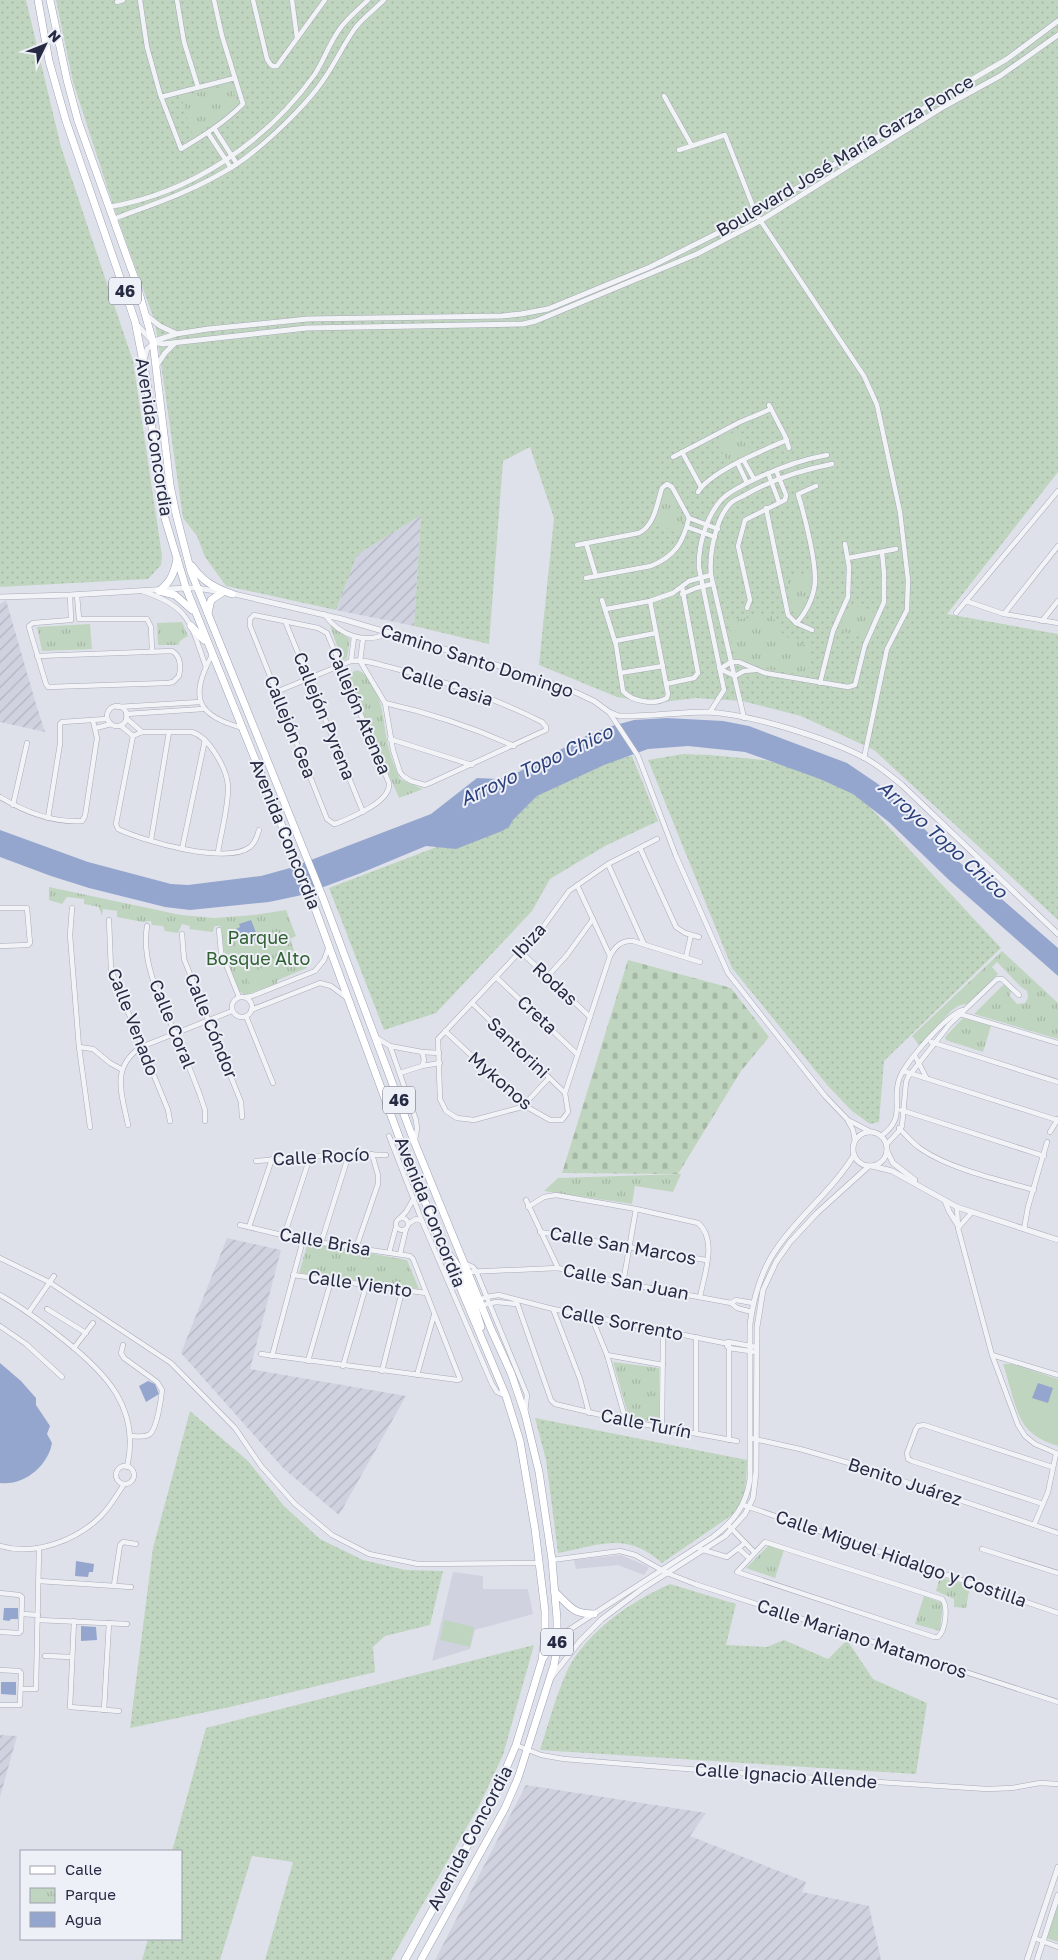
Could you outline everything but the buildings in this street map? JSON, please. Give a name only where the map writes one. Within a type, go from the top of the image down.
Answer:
[{"type":"main road","name":"Avenida Concordia","points":[[38,0],[49,61],[66,121],[134,322],[143,363],[159,492],[173,547],[192,588],[208,614],[215,630],[323,898],[414,1141],[463,1263],[461,1275]]},
{"type":"main road","name":"Avenida Concordia","points":[[50,0],[67,80],[90,158],[113,219],[153,342],[170,486],[197,615],[313,903],[402,1145],[445,1251],[461,1275],[484,1342],[506,1396],[520,1442],[539,1563],[545,1636],[542,1660],[516,1745],[495,1794],[405,1960]]},
{"type":"main road","points":[[173,547],[178,554],[208,623],[215,630]]},
{"type":"main road","points":[[186,557],[203,579],[215,587],[232,594]]},
{"type":"main road","points":[[159,590],[171,580],[177,558]]},
{"type":"main road","points":[[159,590],[179,598],[197,615]]},
{"type":"main road","points":[[208,614],[212,600],[223,592]]},
{"type":"main road","points":[[191,626],[208,644]]},
{"type":"main road","points":[[461,1275],[481,1303],[484,1342]]},
{"type":"main road","name":"Avenida Concordia","points":[[421,1960],[505,1808],[528,1751],[549,1680],[558,1638],[552,1560],[539,1472],[525,1414],[511,1373],[481,1303]]},
{"type":"main road","points":[[530,1499],[536,1511],[541,1554],[544,1559],[552,1560]]},
{"type":"main road","points":[[555,1592],[574,1611],[594,1614]]},
{"type":"main road","points":[[542,1660],[558,1638]]},
{"type":"street","points":[[117,2],[123,0]]},
{"type":"street","points":[[140,0],[147,47],[161,96],[181,149],[208,133],[243,104],[222,36],[214,0]]},
{"type":"street","points":[[177,0],[182,32],[198,87]]},
{"type":"street","points":[[253,0],[267,59],[271,66],[277,66],[325,0]]},
{"type":"street","points":[[292,0],[297,39]]},
{"type":"street","points":[[108,207],[128,204],[170,190],[226,160],[247,146],[270,126],[316,73],[339,30],[368,0]]},
{"type":"street","points":[[113,219],[173,198],[214,179],[252,154],[324,80],[357,25],[384,0]]},
{"type":"street","name":"Boulevard José María Garza Ponce","points":[[153,342],[176,334],[308,318],[492,316],[533,313],[548,309],[650,267],[756,214],[940,98],[1007,59],[1058,21]]},
{"type":"street","points":[[1052,25],[1058,33]]},
{"type":"street","name":"Boulevard José María Garza Ponce","points":[[153,342],[175,344],[307,328],[522,324],[550,316],[697,254],[760,221],[944,106],[1000,76],[1058,33]]},
{"type":"street","points":[[161,96],[235,78]]},
{"type":"street","points":[[298,94],[306,100]]},
{"type":"street","points":[[664,96],[692,146]]},
{"type":"street","points":[[214,128],[237,164]]},
{"type":"street","points":[[208,133],[231,168]]},
{"type":"street","points":[[679,150],[725,135],[756,214],[864,376],[881,416],[894,478],[907,561],[908,604],[905,616],[887,649],[864,758]]},
{"type":"street","points":[[145,314],[160,326],[176,334]]},
{"type":"street","points":[[134,322],[153,342],[145,354],[143,363]]},
{"type":"street","points":[[157,365],[165,353],[175,344]]},
{"type":"street","points":[[673,457],[770,407],[790,448]]},
{"type":"street","points":[[698,492],[701,487],[717,475],[787,440]]},
{"type":"street","points":[[682,452],[701,487]]},
{"type":"street","points":[[710,712],[724,690],[698,560],[707,525],[721,500],[733,490],[768,472],[806,459],[827,455]]},
{"type":"street","points":[[806,459],[808,469]]},
{"type":"street","points":[[744,461],[755,489]]},
{"type":"street","points":[[738,464],[751,481]]},
{"type":"street","points":[[744,718],[712,584],[710,559],[715,537],[730,504],[771,481],[808,469],[832,464]]},
{"type":"street","points":[[747,608],[750,600],[738,542],[745,520],[785,500],[786,495],[776,470]]},
{"type":"street","points":[[768,472],[779,502]]},
{"type":"street","points":[[577,544],[639,533],[645,530],[651,522],[662,488],[667,484],[672,487],[689,518],[718,529]]},
{"type":"street","points":[[796,623],[801,617],[815,588],[815,572],[798,494],[816,486]]},
{"type":"street","points":[[956,613],[1058,491]]},
{"type":"street","points":[[766,508],[788,614],[796,623],[812,630]]},
{"type":"street","points":[[586,578],[651,566],[660,562],[675,551],[687,527],[689,518]]},
{"type":"street","points":[[687,527],[715,537]]},
{"type":"street","points":[[586,543],[596,576]]},
{"type":"street","points":[[820,683],[833,631],[848,597],[848,558],[845,544]]},
{"type":"street","points":[[1004,614],[1058,546]]},
{"type":"street","points":[[848,558],[896,549]]},
{"type":"street","points":[[720,668],[732,662],[744,663],[765,674],[848,687],[855,685],[865,645],[884,602],[882,552]]},
{"type":"street","points":[[606,609],[673,593],[689,581],[711,575]]},
{"type":"street","points":[[673,593],[683,594],[712,584]]},
{"type":"street","points":[[666,684],[694,678],[698,673],[682,587]]},
{"type":"street","name":"Camino Santo Domingo","points":[[0,597],[77,595],[192,588],[223,592],[324,614],[534,677],[586,697],[609,712],[626,716],[677,712],[710,712],[783,727],[864,758],[888,772],[1058,934]]},
{"type":"street","points":[[142,591],[161,597],[175,605],[191,626],[206,667]]},
{"type":"street","points":[[37,656],[172,651],[180,661],[179,676],[173,682],[51,688],[46,684],[37,656],[29,626],[33,623],[72,620],[70,595]]},
{"type":"street","points":[[77,595],[79,619],[147,619],[151,627],[152,651]]},
{"type":"street","points":[[602,600],[615,641],[624,693],[645,701],[660,701],[667,698],[666,684],[650,600]]},
{"type":"street","points":[[966,601],[1004,614],[1058,624]]},
{"type":"street","points":[[1042,621],[1058,601]]},
{"type":"street","points":[[324,614],[335,627],[354,637],[363,639],[379,638],[389,632]]},
{"type":"street","name":"Callejón Atenea","points":[[250,626],[250,619],[254,615],[325,631],[388,778],[390,787],[380,800],[363,812]]},
{"type":"street","name":"Callejón Pyrena","points":[[285,621],[363,812]]},
{"type":"street","name":"Callejón Gea","points":[[250,626],[327,819],[334,824],[363,812]]},
{"type":"street","points":[[615,641],[656,633]]},
{"type":"street","points":[[351,662],[354,637]]},
{"type":"street","points":[[363,639],[360,661],[385,703],[390,739],[397,764],[403,776],[411,781],[425,784],[514,746]]},
{"type":"street","points":[[212,655],[200,685],[200,702],[203,709],[218,721],[242,728]]},
{"type":"street","name":"Calle Casia","points":[[276,692],[340,666],[360,661],[408,672],[483,696],[542,722],[546,727],[546,730],[514,746]]},
{"type":"street","points":[[620,673],[663,666]]},
{"type":"street","points":[[720,668],[735,676]]},
{"type":"street","points":[[735,676],[744,671],[756,670]]},
{"type":"street","points":[[107,719],[110,710],[118,707],[200,702]]},
{"type":"street","points":[[385,703],[439,717],[482,732],[514,746]]},
{"type":"street","points":[[163,704],[163,711]]},
{"type":"street","points":[[118,707],[124,710],[126,716],[142,732]]},
{"type":"street","points":[[126,716],[163,711],[203,709]]},
{"type":"street","points":[[558,1638],[664,1572],[704,1551],[732,1530],[746,1506],[755,1485],[757,1439],[752,1312],[759,1284],[776,1250],[800,1219],[842,1174],[854,1155],[855,1142],[853,1130],[848,1120],[819,1089],[728,973],[676,856],[638,756],[609,712]]},
{"type":"street","points":[[121,726],[126,716]]},
{"type":"street","points":[[48,818],[60,744],[60,724],[62,722],[107,719]]},
{"type":"street","points":[[107,719],[111,724]]},
{"type":"street","points":[[0,797],[32,814],[72,822],[82,821],[85,816],[97,738],[93,721]]},
{"type":"street","points":[[96,728],[111,724],[121,726],[133,736]]},
{"type":"street","points":[[133,736],[142,732],[192,732],[204,740],[212,749],[228,783],[218,852]]},
{"type":"street","points":[[151,840],[169,732]]},
{"type":"street","points":[[133,736],[116,827],[120,830],[182,849],[218,852],[243,850],[249,847],[254,842],[259,830]]},
{"type":"street","points":[[390,739],[472,765]]},
{"type":"street","points":[[182,849],[204,740]]},
{"type":"street","points":[[13,805],[27,743]]},
{"type":"street","name":"Ibiza","points":[[525,1105],[474,1120],[457,1118],[446,1110],[440,1099],[438,1039],[543,927],[562,898],[577,885],[608,864],[657,839]]},
{"type":"street","points":[[640,848],[674,922],[680,930],[699,937]]},
{"type":"street","points":[[608,864],[644,944]]},
{"type":"street","points":[[577,885],[610,956]]},
{"type":"street","points":[[0,908],[26,908],[30,943],[28,945],[0,946]]},
{"type":"street","points":[[72,908],[70,935],[79,1047],[90,1127]]},
{"type":"street","points":[[548,976],[593,919]]},
{"type":"street","name":"Calle Venado","points":[[109,920],[111,970],[168,1110],[170,1121]]},
{"type":"street","name":"Calle Coral","points":[[147,926],[145,939],[154,983],[205,1110],[204,1121]]},
{"type":"street","points":[[219,930],[220,952],[239,997]]},
{"type":"street","name":"Calle Cóndor","points":[[182,934],[184,959],[241,1102],[242,1117]]},
{"type":"street","points":[[686,957],[691,935]]},
{"type":"street","points":[[564,1093],[610,956],[615,947],[624,942],[633,941],[700,962]]},
{"type":"street","points":[[232,1011],[233,1001],[239,997],[245,997],[315,971],[324,960],[329,946]]},
{"type":"street","name":"Rodas","points":[[520,951],[590,1017]]},
{"type":"street","points":[[315,971],[320,983]]},
{"type":"street","name":"Creta","points":[[496,977],[577,1054]]},
{"type":"street","points":[[881,1136],[894,1124],[898,1085],[904,1071],[945,1022],[1000,979],[1019,995]]},
{"type":"street","points":[[286,982],[291,994]]},
{"type":"street","points":[[246,1016],[251,1010],[320,983],[338,989],[349,1000]]},
{"type":"street","points":[[245,997],[251,1004],[251,1010]]},
{"type":"street","name":"Santorini","points":[[472,1003],[564,1093]]},
{"type":"street","points":[[128,1125],[122,1094],[121,1069],[132,1053],[141,1047],[232,1011]]},
{"type":"street","points":[[232,1011],[238,1016],[246,1016]]},
{"type":"street","points":[[960,1012],[1058,1043]]},
{"type":"street","points":[[549,1680],[580,1640],[596,1624],[728,1525],[746,1506],[750,1479],[753,1349],[762,1296],[776,1262],[806,1224],[870,1166],[882,1160],[886,1147],[900,1129],[906,1082],[910,1074],[960,1012]]},
{"type":"street","points":[[246,1016],[274,1083]]},
{"type":"street","name":"Mykonos","points":[[445,1031],[525,1105],[546,1118],[562,1120],[568,1112],[564,1093]]},
{"type":"street","points":[[377,1038],[390,1046],[439,1053]]},
{"type":"street","points":[[928,1041],[1058,1082]]},
{"type":"street","points":[[390,1046],[416,1120],[417,1129],[414,1141]]},
{"type":"street","points":[[79,1047],[93,1049],[110,1063],[121,1069]]},
{"type":"street","points":[[422,1052],[424,1060],[422,1066]]},
{"type":"street","points":[[915,1056],[926,1077]]},
{"type":"street","points":[[400,1073],[422,1066],[440,1064]]},
{"type":"street","points":[[904,1071],[1058,1119],[1050,1132]]},
{"type":"street","points":[[525,1105],[549,1078]]},
{"type":"street","points":[[897,1109],[1044,1156]]},
{"type":"street","points":[[848,1120],[881,1136],[893,1163],[919,1184]]},
{"type":"street","points":[[894,1124],[914,1145],[938,1159],[1034,1190]]},
{"type":"street","points":[[855,1142],[861,1134],[871,1132]]},
{"type":"street","points":[[389,1136],[422,1221],[494,1389],[506,1396]]},
{"type":"street","points":[[1024,1229],[1029,1204],[1047,1142]]},
{"type":"street","points":[[400,1164],[402,1145]]},
{"type":"street","points":[[321,1243],[349,1154]]},
{"type":"street","name":"Calle Rocío","points":[[256,1161],[349,1154],[386,1155]]},
{"type":"street","points":[[356,1248],[378,1184],[378,1175],[372,1154]]},
{"type":"street","points":[[854,1155],[863,1164],[892,1171],[919,1184],[945,1200],[972,1212],[1058,1240]]},
{"type":"street","points":[[284,1236],[310,1157]]},
{"type":"street","points":[[249,1227],[272,1159]]},
{"type":"street","points":[[528,1207],[544,1196],[556,1195],[636,1209],[698,1223],[703,1228],[708,1239],[700,1297]]},
{"type":"street","points":[[389,1253],[396,1223],[406,1212],[414,1198]]},
{"type":"street","points":[[526,1200],[558,1268]]},
{"type":"street","points":[[945,1200],[958,1226]]},
{"type":"street","points":[[958,1206],[958,1226],[992,1355],[1018,1425],[1025,1436],[1035,1444],[1057,1454],[1052,1468],[1051,1480],[1034,1525]]},
{"type":"street","points":[[623,1283],[636,1209]]},
{"type":"street","points":[[958,1226],[972,1212]]},
{"type":"street","points":[[399,1219],[404,1218],[407,1226],[400,1254]]},
{"type":"street","points":[[396,1227],[401,1230],[416,1218],[422,1221]]},
{"type":"street","name":"Calle Brisa","points":[[240,1225],[303,1240],[411,1257],[426,1293]]},
{"type":"street","name":"Calle San Marcos","points":[[540,1232],[706,1260]]},
{"type":"street","points":[[272,1356],[303,1240]]},
{"type":"street","points":[[0,1258],[49,1282],[171,1363],[235,1428],[261,1466],[295,1504],[332,1535],[369,1554],[418,1564],[539,1563]]},
{"type":"street","points":[[463,1263],[473,1267],[476,1271],[481,1303],[499,1326],[527,1395],[525,1414]]},
{"type":"street","name":"Calle San Juan","points":[[448,1282],[461,1275],[476,1271],[558,1268],[623,1283],[731,1303],[737,1308],[752,1312]]},
{"type":"street","name":"Calle Viento","points":[[293,1275],[426,1293]]},
{"type":"street","points":[[29,1312],[54,1276]]},
{"type":"street","points":[[308,1361],[331,1281]]},
{"type":"street","points":[[344,1366],[366,1286]]},
{"type":"street","points":[[382,1371],[402,1291]]},
{"type":"street","points":[[261,1354],[460,1380],[426,1293]]},
{"type":"street","points":[[0,1296],[29,1312],[74,1348],[100,1371],[111,1384],[119,1396],[130,1436],[127,1467]]},
{"type":"street","name":"Calle San Juan","points":[[731,1303],[736,1300],[753,1303]]},
{"type":"street","name":"Calle Sorrento","points":[[481,1303],[518,1302],[753,1349]]},
{"type":"street","name":"Calle Turín","points":[[518,1302],[551,1400],[555,1404],[626,1421],[737,1442]]},
{"type":"street","points":[[48,1309],[86,1333]]},
{"type":"street","points":[[553,1309],[580,1379],[589,1413]]},
{"type":"street","points":[[417,1375],[434,1315]]},
{"type":"street","points":[[592,1316],[607,1355],[626,1421]]},
{"type":"street","points":[[74,1348],[93,1323]]},
{"type":"street","points":[[0,1326],[26,1344],[62,1377]]},
{"type":"street","points":[[491,1329],[499,1326]]},
{"type":"street","points":[[662,1428],[663,1330]]},
{"type":"street","points":[[696,1337],[696,1433]]},
{"type":"street","points":[[727,1344],[729,1440]]},
{"type":"street","points":[[123,1345],[122,1355],[157,1382],[162,1390],[154,1429],[147,1435],[130,1436]]},
{"type":"street","points":[[607,1355],[662,1365]]},
{"type":"street","points":[[992,1355],[1058,1375]]},
{"type":"street","points":[[1043,1504],[912,1461],[908,1459],[907,1453],[916,1429],[918,1426],[924,1425],[1052,1468]]},
{"type":"street","name":"Benito Juárez","points":[[750,1438],[849,1463],[1058,1532]]},
{"type":"street","points":[[0,1546],[17,1549],[39,1548],[65,1540],[90,1526],[102,1516],[124,1484],[130,1482],[134,1476],[133,1471],[127,1467],[120,1468],[116,1474],[118,1481],[124,1484]]},
{"type":"street","name":"Calle Miguel Hidalgo y Costilla","points":[[746,1506],[1058,1613]]},
{"type":"street","points":[[728,1525],[755,1553]]},
{"type":"street","points":[[114,1585],[120,1545],[123,1542],[136,1544]]},
{"type":"street","points":[[768,1542],[940,1598],[945,1604],[943,1632],[938,1637],[934,1637],[738,1572],[749,1558],[764,1543],[768,1542]]},
{"type":"street","points":[[697,1547],[704,1551],[727,1557],[745,1543]]},
{"type":"street","points":[[20,1689],[35,1690],[39,1548]]},
{"type":"street","points":[[739,1549],[749,1558]]},
{"type":"street","points":[[982,1549],[1058,1573]]},
{"type":"street","name":"Calle Mariano Matamoros","points":[[552,1560],[620,1551],[634,1555],[664,1572],[1058,1702]]},
{"type":"street","points":[[39,1581],[131,1587]]},
{"type":"street","points":[[0,1592],[21,1596],[22,1614],[20,1632],[0,1632]]},
{"type":"street","points":[[22,1614],[74,1621],[127,1624]]},
{"type":"street","points":[[74,1621],[70,1706],[72,1708],[119,1711]]},
{"type":"street","points":[[104,1710],[109,1623]]},
{"type":"street","points":[[45,1656],[72,1658]]},
{"type":"street","points":[[0,1670],[20,1672],[20,1705],[0,1705]]},
{"type":"street","name":"Calle Ignacio Allende","points":[[516,1745],[528,1751],[553,1757],[987,1790],[1040,1783],[1058,1784]]},
{"type":"street","points":[[1027,1960],[1058,1867]]},
{"type":"street","points":[[1037,1960],[1058,1895]]},
{"type":"street","points":[[1034,1938],[1058,1946]]},
{"type":"shaded area","points":[[421,515],[414,626],[336,610],[357,555]]},
{"type":"shaded area","points":[[6,600],[45,732],[0,722],[0,604]]},
{"type":"shaded area","points":[[227,1238],[281,1250],[250,1369],[406,1396],[339,1515],[284,1469],[181,1353]]},
{"type":"shaded area","points":[[621,1555],[649,1567],[644,1575],[618,1565],[576,1569],[574,1560]]},
{"type":"shaded area","points":[[453,1572],[483,1576],[483,1589],[528,1589],[533,1614],[475,1630],[470,1649],[432,1661]]},
{"type":"shaded area","points":[[0,1735],[17,1736],[0,1797]]},
{"type":"shaded area","points":[[526,1785],[706,1813],[690,1836],[806,1882],[802,1892],[869,1906],[881,1960],[435,1960]]},
{"type":"green space","points":[[0,0],[26,0],[61,147],[133,361],[162,556],[161,565],[148,579],[0,587]]},
{"type":"green space","points":[[56,0],[1058,0],[1058,472],[947,614],[1058,634],[1058,920],[874,750],[801,716],[742,701],[695,698],[656,703],[617,697],[539,665],[554,518],[530,447],[503,461],[489,644],[414,626],[421,515],[357,555],[336,610],[226,586],[205,557],[197,536],[183,518],[155,322],[114,208],[73,82]]},
{"type":"green space","points":[[231,85],[237,105],[216,122],[193,136],[181,97]]},
{"type":"green space","points":[[739,430],[750,451],[728,463],[716,440]]},
{"type":"green space","points":[[667,490],[683,518],[679,532],[654,524],[661,497]]},
{"type":"green space","points":[[810,572],[812,588],[796,616],[790,598],[787,578]]},
{"type":"green space","points":[[852,605],[875,613],[864,638],[838,630]]},
{"type":"green space","points":[[771,614],[784,636],[810,647],[808,675],[771,670],[735,658],[728,621]]},
{"type":"green space","points":[[182,622],[188,636],[181,640],[178,645],[158,645],[157,623]]},
{"type":"green space","points":[[90,624],[92,649],[42,651],[37,627]]},
{"type":"green space","points":[[330,625],[350,639],[347,658],[342,661]]},
{"type":"green space","points":[[357,670],[366,675],[377,692],[388,746],[400,779],[423,789],[399,798],[348,679]]},
{"type":"green space","points":[[683,754],[765,760],[819,775],[855,791],[1001,948],[884,1061],[879,1122],[870,1124],[852,1111],[828,1086],[732,968],[648,760]]},
{"type":"green space","points":[[632,756],[658,821],[605,846],[550,879],[532,911],[436,1013],[384,1030],[329,888],[468,835],[477,819],[593,764]]},
{"type":"green space","name":"Parque Bosque Alto","points":[[49,887],[181,915],[214,918],[286,910],[296,936],[290,939],[298,962],[303,961],[307,968],[278,980],[276,984],[245,995],[239,991],[224,951],[220,926],[215,926],[212,932],[189,929],[190,926],[182,924],[178,933],[165,931],[163,926],[152,925],[151,921],[143,922],[117,917],[117,911],[103,909],[102,916],[99,907],[84,904],[84,899],[67,897],[62,904],[49,900]]},
{"type":"green space","points":[[1002,951],[1058,1003],[1058,1039],[974,1014],[1005,983],[1011,990],[1010,996],[1017,1004],[1025,1003],[1028,997],[1027,991],[997,962],[992,967],[998,974],[969,1003],[958,1006],[951,1011],[920,1046],[912,1036]]},
{"type":"green space","points":[[628,960],[731,988],[769,1037],[741,1071],[678,1174],[562,1173]]},
{"type":"green space","points":[[269,965],[274,977],[250,985],[246,975]]},
{"type":"green space","points":[[963,1018],[991,1026],[983,1052],[946,1040],[945,1037]]},
{"type":"green space","points":[[681,1174],[673,1192],[635,1186],[632,1204],[544,1191],[558,1178]]},
{"type":"green space","points":[[308,1242],[407,1260],[419,1289],[299,1273]]},
{"type":"green space","points":[[613,1362],[659,1368],[659,1423],[629,1418]]},
{"type":"green space","points":[[1003,1364],[1012,1364],[1058,1379],[1058,1446],[1038,1438],[1023,1423],[1014,1403]]},
{"type":"green space","points":[[190,1411],[248,1461],[284,1506],[320,1539],[363,1560],[405,1570],[443,1571],[430,1625],[385,1636],[373,1647],[375,1672],[230,1707],[130,1728],[153,1548]]},
{"type":"green space","points":[[535,1418],[747,1460],[746,1482],[741,1502],[732,1515],[662,1563],[649,1553],[624,1544],[600,1544],[558,1553],[546,1460]]},
{"type":"green space","points":[[770,1544],[784,1550],[775,1578],[746,1568]]},
{"type":"green space","points":[[940,1577],[970,1586],[966,1608],[954,1607],[954,1599],[936,1591]]},
{"type":"green space","points":[[670,1584],[736,1604],[726,1645],[767,1647],[784,1640],[828,1659],[847,1640],[873,1679],[927,1703],[916,1774],[540,1750],[568,1669],[587,1642],[599,1629],[626,1608]]},
{"type":"green space","points":[[924,1596],[943,1603],[940,1631],[915,1624]]},
{"type":"green space","points":[[444,1620],[474,1627],[470,1647],[440,1640]]},
{"type":"green space","points":[[534,1645],[503,1755],[480,1804],[391,1960],[265,1960],[293,1862],[252,1856],[220,1960],[142,1960],[148,1940],[182,1940],[182,1850],[172,1850],[206,1728]]},
{"type":"green space","points":[[1058,1903],[1058,1942],[1046,1938]]},
{"type":"water","name":"Arroyo Topo Chico","points":[[667,718],[723,721],[749,726],[847,763],[878,784],[950,854],[1058,948],[1058,976],[949,880],[889,822],[853,794],[820,779],[745,752],[688,746],[648,749],[604,765],[537,796],[513,820],[509,827],[502,831],[456,849],[426,846],[302,895],[269,902],[190,910],[165,907],[89,888],[0,857],[0,830],[88,862],[171,884],[188,885],[261,876],[290,868],[431,814],[477,778],[498,779],[511,776],[588,735],[612,726],[634,720]]},
{"type":"water","points":[[251,920],[259,940],[244,946],[236,929],[240,927],[239,924]]},
{"type":"water","points":[[0,1363],[21,1381],[36,1398],[36,1405],[50,1426],[47,1434],[52,1443],[46,1459],[34,1473],[26,1478],[9,1483],[0,1483]]},
{"type":"water","points":[[148,1381],[155,1384],[159,1394],[146,1402],[139,1386]]},
{"type":"water","points":[[1038,1383],[1053,1388],[1048,1403],[1032,1398]]},
{"type":"water","points":[[76,1561],[94,1564],[93,1572],[89,1572],[88,1577],[75,1576]]},
{"type":"water","points":[[4,1608],[18,1608],[18,1619],[3,1620]]},
{"type":"water","points":[[81,1626],[96,1627],[97,1640],[81,1641]]},
{"type":"water","points":[[1,1682],[16,1682],[16,1695],[1,1694]]}]
